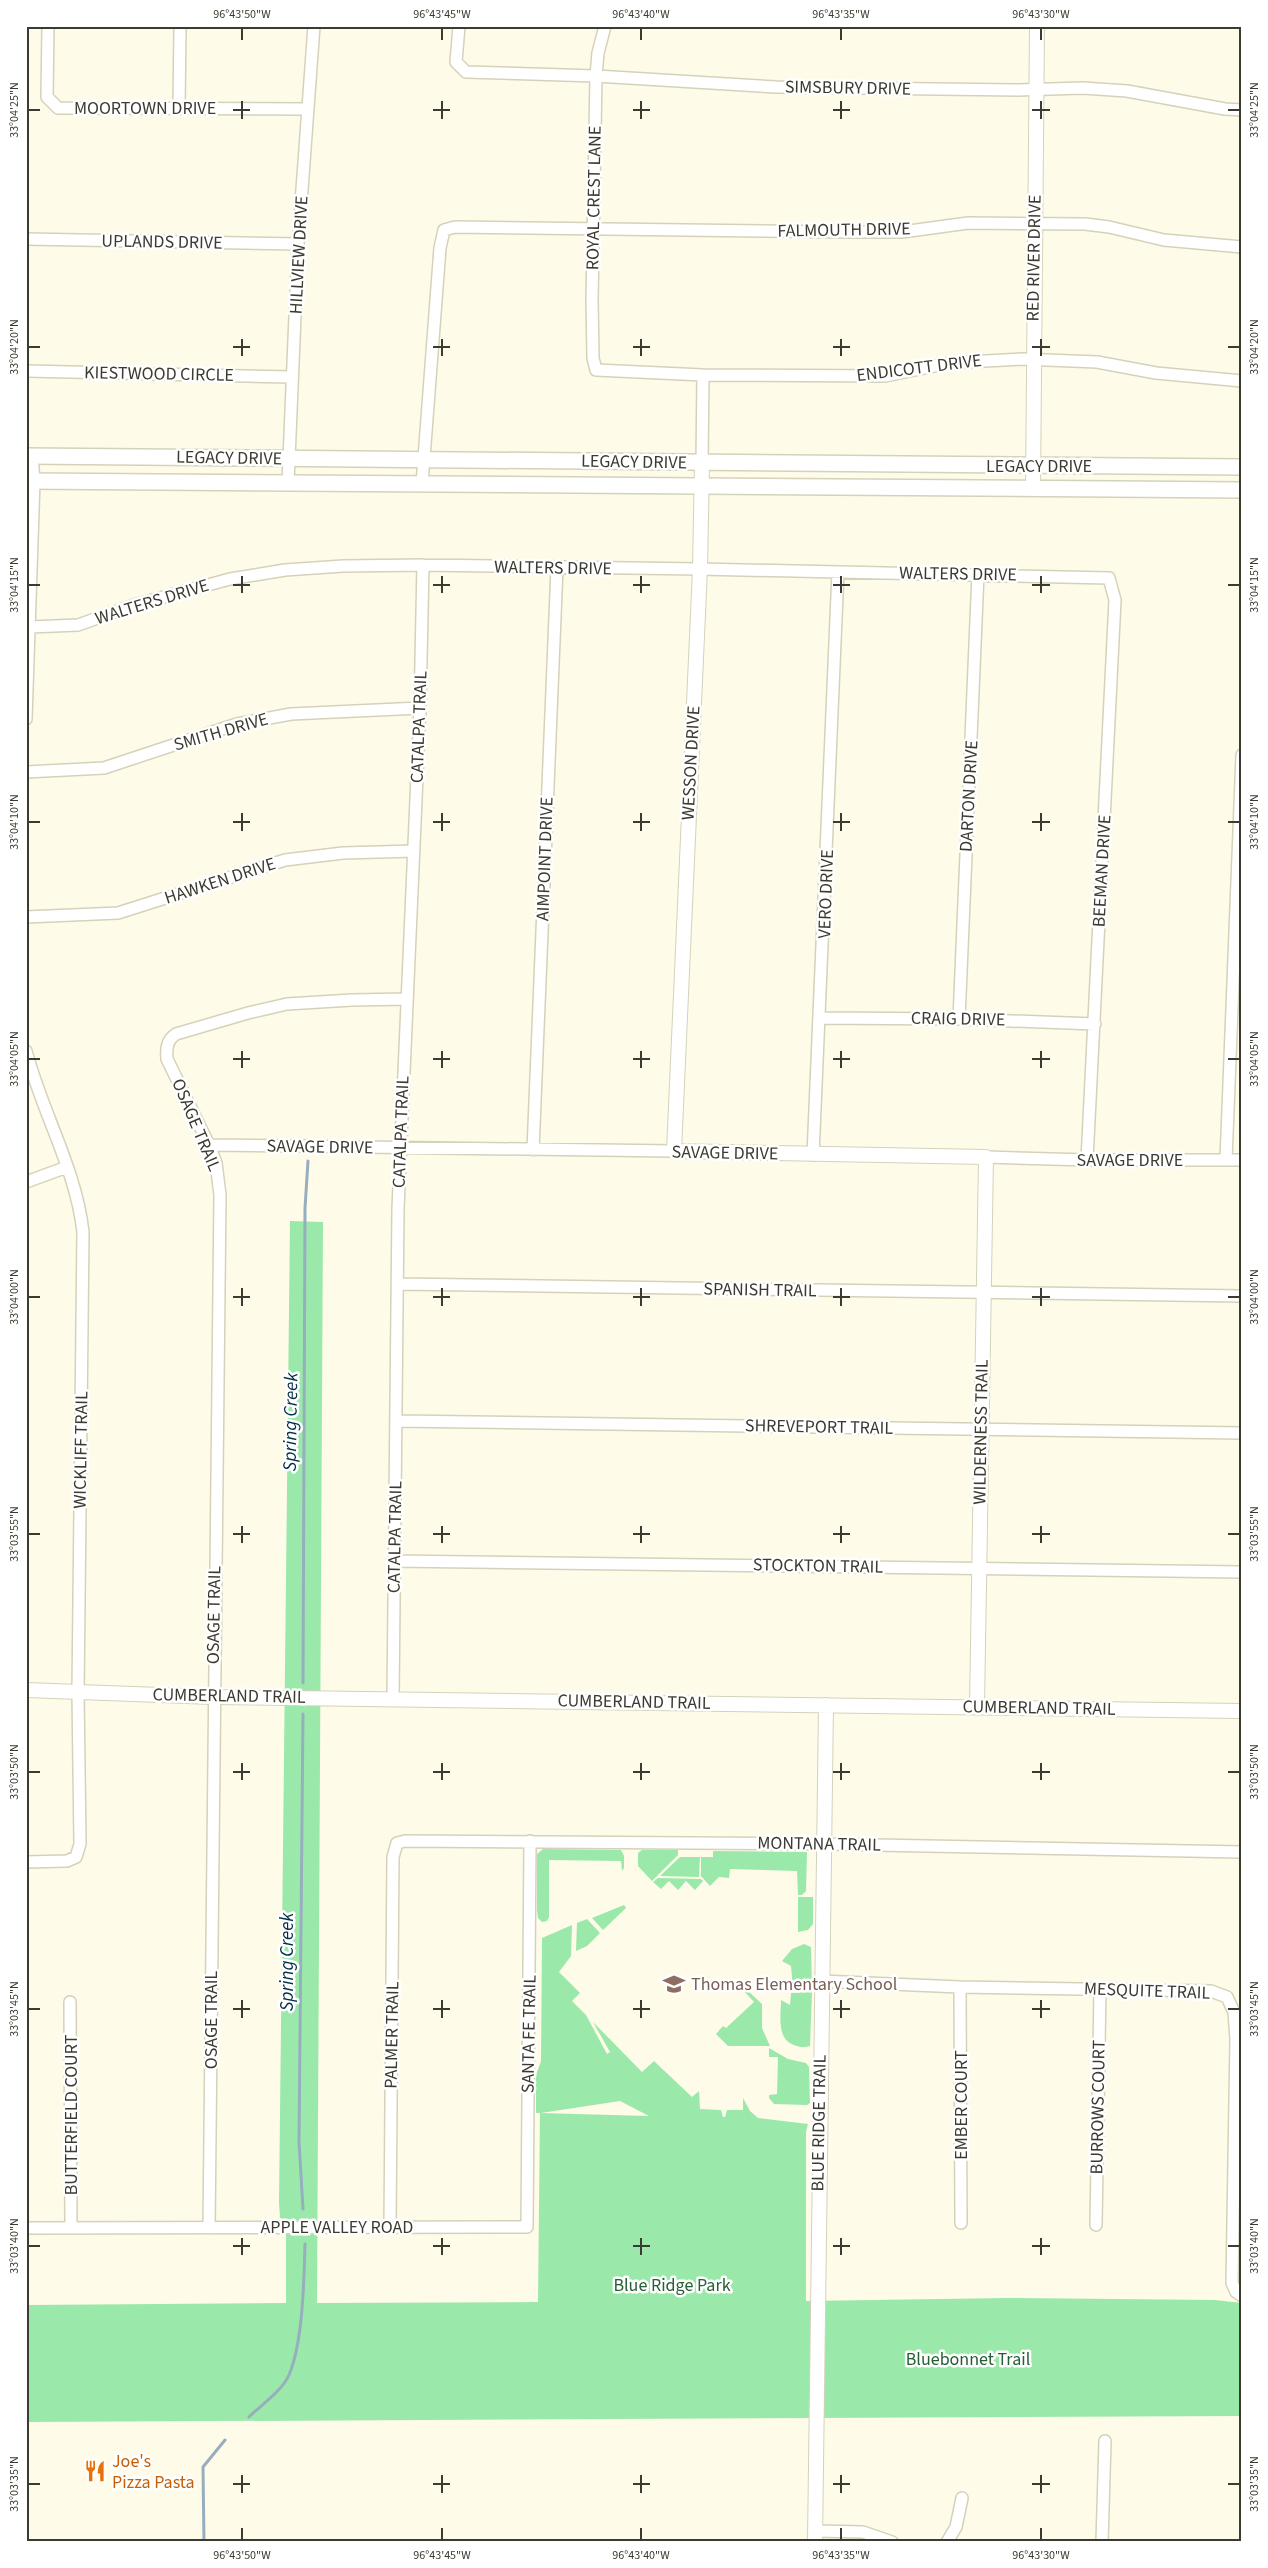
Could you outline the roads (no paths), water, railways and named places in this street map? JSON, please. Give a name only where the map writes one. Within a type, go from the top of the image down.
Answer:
[{"type":"main road","name":"LEGACY DRIVE","points":[[29,456],[1242,467]]},
{"type":"main road","name":"LEGACY DRIVE","points":[[30,481],[1242,490]]},
{"type":"street","name":"MOORTOWN DRIVE","points":[[48,26],[47,97],[58,108],[308,109]]},
{"type":"street","points":[[178,108],[180,26]]},
{"type":"street","name":"HILLVIEW DRIVE","points":[[288,483],[298,244],[314,26]]},
{"type":"street","name":"SIMSBURY DRIVE","points":[[459,26],[456,62],[466,72],[596,76],[776,87],[1083,88],[1127,91],[1225,109],[1242,110]]},
{"type":"street","name":"ROYAL CREST LANE","points":[[596,370],[593,358],[592,300],[596,76],[598,53],[605,26]]},
{"type":"street","name":"RED RIVER DRIVE","points":[[1033,489],[1037,26]]},
{"type":"street","name":"FALMOUTH DRIVE","points":[[424,460],[440,248],[444,230],[455,227],[885,232],[968,223],[1035,224],[1109,227],[1164,240],[1242,247]]},
{"type":"street","name":"UPLANDS DRIVE","points":[[26,240],[298,244]]},
{"type":"street","name":"ENDICOTT DRIVE","points":[[596,370],[703,374],[885,376],[949,363],[977,360],[1033,360],[1097,362],[1156,373],[1242,381]]},
{"type":"street","name":"KIESTWOOD CIRCLE","points":[[26,371],[292,377]]},
{"type":"street","name":"WESSON DRIVE","points":[[674,1151],[700,569],[703,374]]},
{"type":"street","points":[[26,719],[30,627],[29,456]]},
{"type":"street","points":[[422,484],[424,460]]},
{"type":"street","name":"WALTERS DRIVE","points":[[30,627],[78,625],[183,590],[263,573],[343,566],[423,565],[978,574],[1103,577],[1109,578],[1112,582]]},
{"type":"street","name":"CATALPA TRAIL","points":[[393,1699],[400,1148],[420,708],[423,565]]},
{"type":"street","name":"AIMPOINT DRIVE","points":[[533,1150],[557,568]]},
{"type":"street","name":"VERO DRIVE","points":[[813,1155],[821,1018],[838,572]]},
{"type":"street","name":"DARTON DRIVE","points":[[959,1019],[978,574]]},
{"type":"street","name":"BEEMAN DRIVE","points":[[1087,1160],[1115,600],[1112,582]]},
{"type":"street","name":"SMITH DRIVE","points":[[26,772],[104,768],[236,724],[291,714],[420,708]]},
{"type":"street","points":[[1226,1160],[1242,755]]},
{"type":"street","name":"HAWKEN DRIVE","points":[[26,917],[118,913],[233,874],[285,860],[343,853],[414,851]]},
{"type":"street","name":"OSAGE TRAIL","points":[[209,2228],[213,1697],[220,1195],[216,1163],[168,1058],[168,1043],[170,1038],[176,1034],[268,1008],[308,1002],[407,999]]},
{"type":"street","name":"CRAIG DRIVE","points":[[821,1018],[959,1019],[1095,1024]]},
{"type":"street","name":"WICKLIFF TRAIL","points":[[26,1052],[78,1200],[83,1232],[78,1693],[80,1844],[76,1857],[67,1861],[26,1862]]},
{"type":"street","name":"SAVAGE DRIVE","points":[[209,1145],[674,1151],[1087,1160],[1242,1160]]},
{"type":"street","name":"WILDERNESS TRAIL","points":[[977,1707],[986,1157]]},
{"type":"street","points":[[26,1182],[67,1167]]},
{"type":"street","name":"SPANISH TRAIL","points":[[398,1284],[984,1294],[1242,1296]]},
{"type":"street","name":"SHREVEPORT TRAIL","points":[[397,1421],[1242,1433]]},
{"type":"street","name":"STOCKTON TRAIL","points":[[394,1561],[979,1567],[1242,1572]]},
{"type":"street","name":"CUMBERLAND TRAIL","points":[[26,1690],[213,1697],[1242,1711]]},
{"type":"street","name":"BLUE RIDGE TRAIL","points":[[816,2536],[826,1705]]},
{"type":"street","name":"MONTANA TRAIL","points":[[397,1843],[405,1840],[824,1844],[1242,1852]]},
{"type":"street","name":"SANTA FE TRAIL","points":[[527,2227],[530,1841]]},
{"type":"street","name":"PALMER TRAIL","points":[[390,2228],[393,1857],[397,1843]]},
{"type":"street","name":"MESQUITE TRAIL","points":[[822,1981],[960,1987],[1211,1991],[1227,1997],[1232,2004],[1236,2039],[1232,2282],[1236,2292],[1242,2296]]},
{"type":"street","name":"EMBER COURT","points":[[960,1987],[961,2223]]},
{"type":"street","name":"BURROWS COURT","points":[[1096,2225],[1100,1989]]},
{"type":"street","name":"BUTTERFIELD COURT","points":[[70,2002],[71,2228]]},
{"type":"street","name":"APPLE VALLEY ROAD","points":[[26,2228],[527,2227]]},
{"type":"street","points":[[1102,2542],[1105,2441]]},
{"type":"street","points":[[947,2542],[956,2527],[962,2498]]},
{"type":"street","points":[[816,2536],[863,2532],[892,2542]]},
{"type":"waterway","name":"Spring Creek","points":[[303,1683],[305,1208],[308,1161]]},
{"type":"waterway","name":"Spring Creek","points":[[303,1714],[299,2142],[303,2209]]},
{"type":"waterway","name":"Spring Creek","points":[[249,2417],[271,2398],[286,2381],[294,2361],[302,2311],[305,2244]]},
{"type":"waterway","name":"Spring Creek","points":[[204,2542],[203,2467],[225,2440]]},
{"type":"place","name":"Thomas Elementary School","points":[[674,1984]]},
{"type":"place","name":"Joe's Pizza Pasta","points":[[95,2471]]},
{"type":"park label","name":"Blue Ridge Park","points":[[672,2285]]},
{"type":"park label","name":"Bluebonnet Trail","points":[[968,2359]]}]
